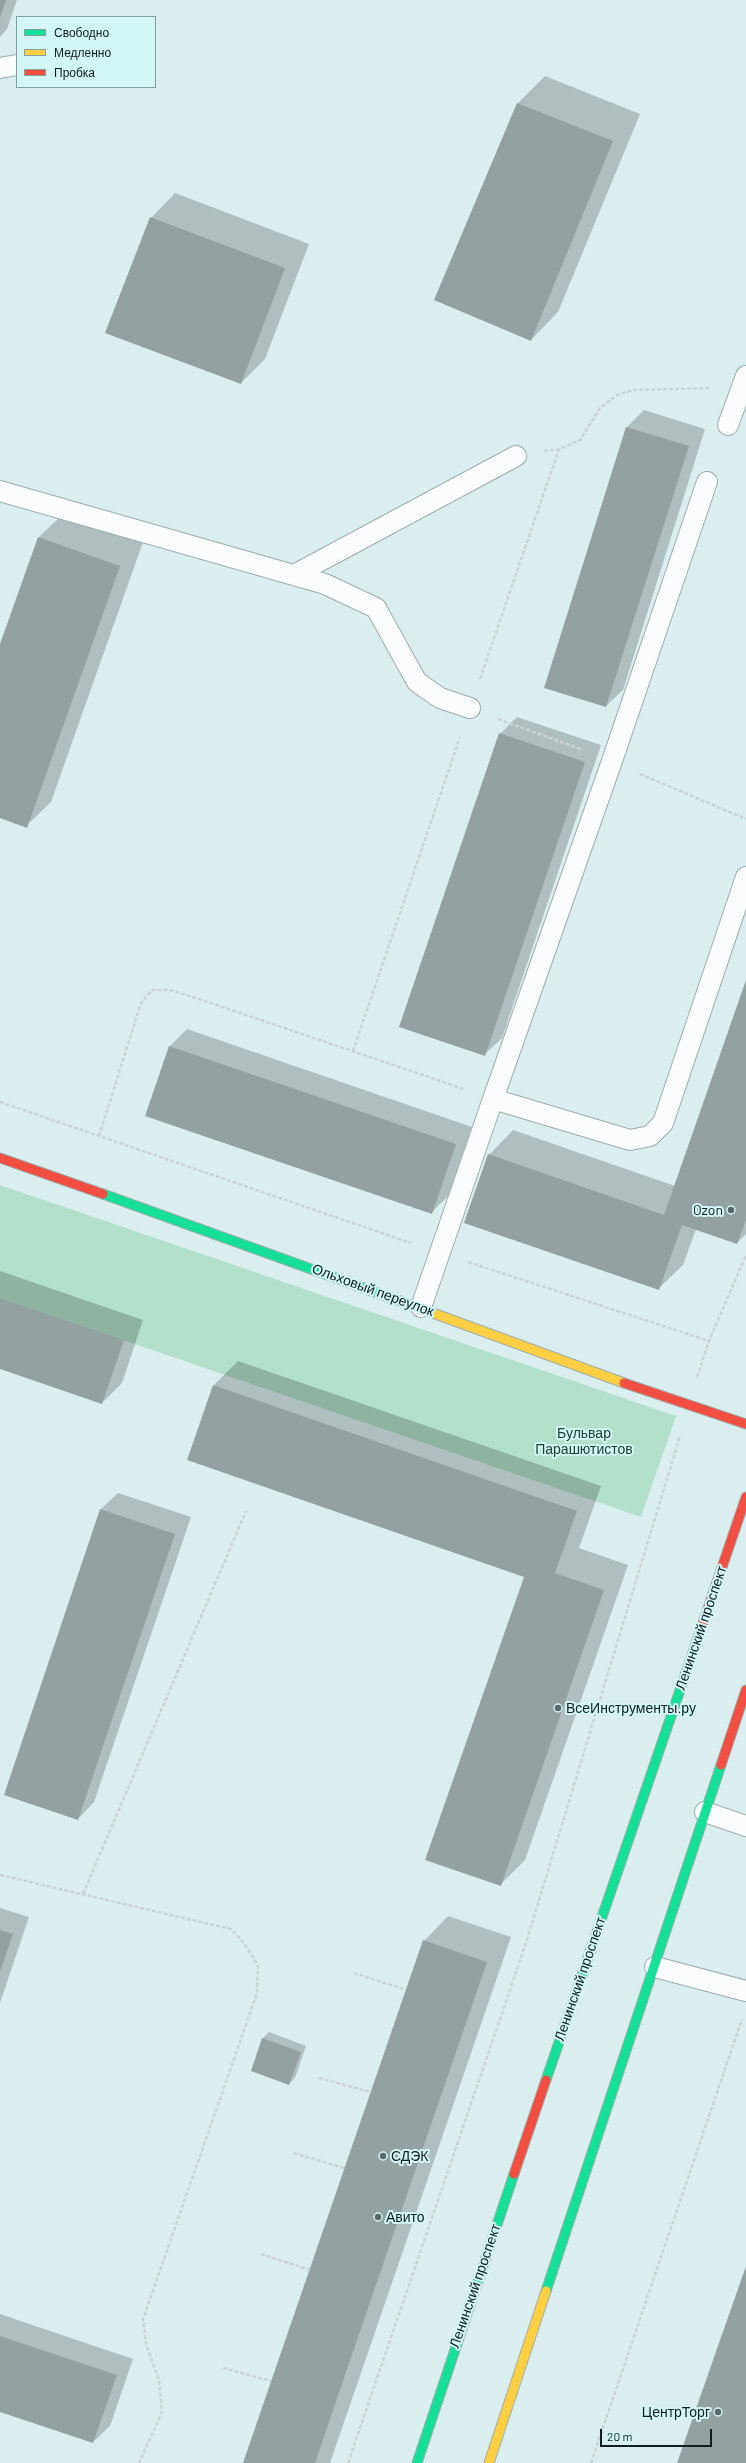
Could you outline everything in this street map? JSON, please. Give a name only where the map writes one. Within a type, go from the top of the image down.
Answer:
[{"type":"main road","name":"Ольховый переулок","points":[[0,1158],[421,1307],[688,1406],[746,1424]]},
{"type":"main road","name":"Ленинский проспект","points":[[417,2463],[571,2004],[746,1497]]},
{"type":"main road","points":[[489,2463],[746,1690]]},
{"type":"lane","points":[[0,68],[16,65]]},
{"type":"lane","points":[[728,425],[743,382]]},
{"type":"lane","points":[[294,575],[516,456]]},
{"type":"lane","points":[[421,1307],[612,761],[707,482]]},
{"type":"lane","points":[[0,490],[325,584],[376,608],[417,682],[440,698],[470,708]]},
{"type":"lane","points":[[493,1099],[630,1140],[650,1136],[663,1124],[746,877]]},
{"type":"lane","points":[[705,1812],[746,1826]]},
{"type":"lane","points":[[655,1967],[746,1991]]},
{"type":"path","points":[[516,456],[559,449],[580,440],[600,408],[617,395],[633,390],[743,382]]},
{"type":"path","points":[[354,1051],[559,449]]},
{"type":"path","points":[[470,708],[612,761],[684,794],[746,819]]},
{"type":"path","points":[[99,1136],[141,1003],[152,990],[170,990],[493,1099]]},
{"type":"path","points":[[0,1102],[440,1253],[709,1341]]},
{"type":"path","points":[[348,2463],[526,1943],[709,1341],[746,1255]]},
{"type":"path","points":[[83,1894],[246,1511]]},
{"type":"path","points":[[0,1875],[231,1929],[243,1942],[258,1965],[257,1993],[143,2319],[146,2344],[158,2380],[162,2412],[139,2463]]},
{"type":"path","points":[[354,1973],[406,1990]]},
{"type":"path","points":[[591,2463],[744,2015]]},
{"type":"path","points":[[319,2078],[371,2092]]},
{"type":"path","points":[[294,2153],[344,2168]]},
{"type":"path","points":[[261,2254],[310,2270]]},
{"type":"path","points":[[223,2368],[271,2381]]},
{"type":"green space","name":"Бульвар Парашютистов","points":[[0,1185],[676,1416],[641,1517],[0,1298]]},
{"type":"building","points":[[0,0],[6,0],[0,18]]},
{"type":"building","points":[[517,103],[613,141],[531,341],[434,300]]},
{"type":"building","points":[[150,217],[285,268],[241,384],[105,333]]},
{"type":"building","points":[[626,427],[689,446],[606,707],[544,688]]},
{"type":"building","points":[[38,537],[120,566],[27,828],[0,818],[0,644]]},
{"type":"building","points":[[499,733],[585,762],[485,1056],[399,1027]]},
{"type":"building","points":[[746,980],[746,1220],[737,1244],[682,1225],[659,1290],[464,1223],[488,1154],[664,1215]]},
{"type":"building","points":[[169,1046],[456,1144],[432,1214],[145,1116]]},
{"type":"building","points":[[0,1298],[124,1340],[102,1404],[0,1369]]},
{"type":"building","points":[[213,1385],[577,1511],[555,1573],[604,1590],[501,1886],[425,1860],[524,1577],[187,1460]]},
{"type":"building","points":[[100,1509],[175,1534],[78,1820],[4,1795]]},
{"type":"building","points":[[0,1930],[13,1934],[0,1972]]},
{"type":"building","points":[[423,1940],[487,1962],[315,2463],[243,2463]]},
{"type":"building","points":[[262,2038],[301,2052],[289,2085],[251,2071]]},
{"type":"building","points":[[746,2266],[746,2463],[677,2463]]},
{"type":"building","points":[[0,2336],[117,2375],[93,2443],[0,2412]]},
{"type":"traffic: fast","points":[[103,1194],[411,1305]]},
{"type":"traffic: fast","points":[[546,2080],[701,1629]]},
{"type":"traffic: fast","points":[[546,2291],[721,1765]]},
{"type":"traffic: fast","points":[[417,2463],[514,2174]]},
{"type":"traffic: slow","points":[[411,1305],[624,1383]]},
{"type":"traffic: slow","points":[[489,2463],[546,2291]]},
{"type":"traffic: jam","points":[[0,1158],[103,1194]]},
{"type":"traffic: jam","points":[[624,1383],[746,1424]]},
{"type":"traffic: jam","points":[[701,1629],[746,1497]]},
{"type":"traffic: jam","points":[[721,1765],[746,1690]]},
{"type":"traffic: jam","points":[[514,2174],[546,2080]]},
{"type":"place","name":"Ozon","points":[[731,1210]]},
{"type":"place","name":"ВсеИнструменты.ру","points":[[558,1708]]},
{"type":"place","name":"СДЭК","points":[[383,2156]]},
{"type":"place","name":"Авито","points":[[378,2217]]},
{"type":"place","name":"ЦентрТорг","points":[[718,2412]]}]
